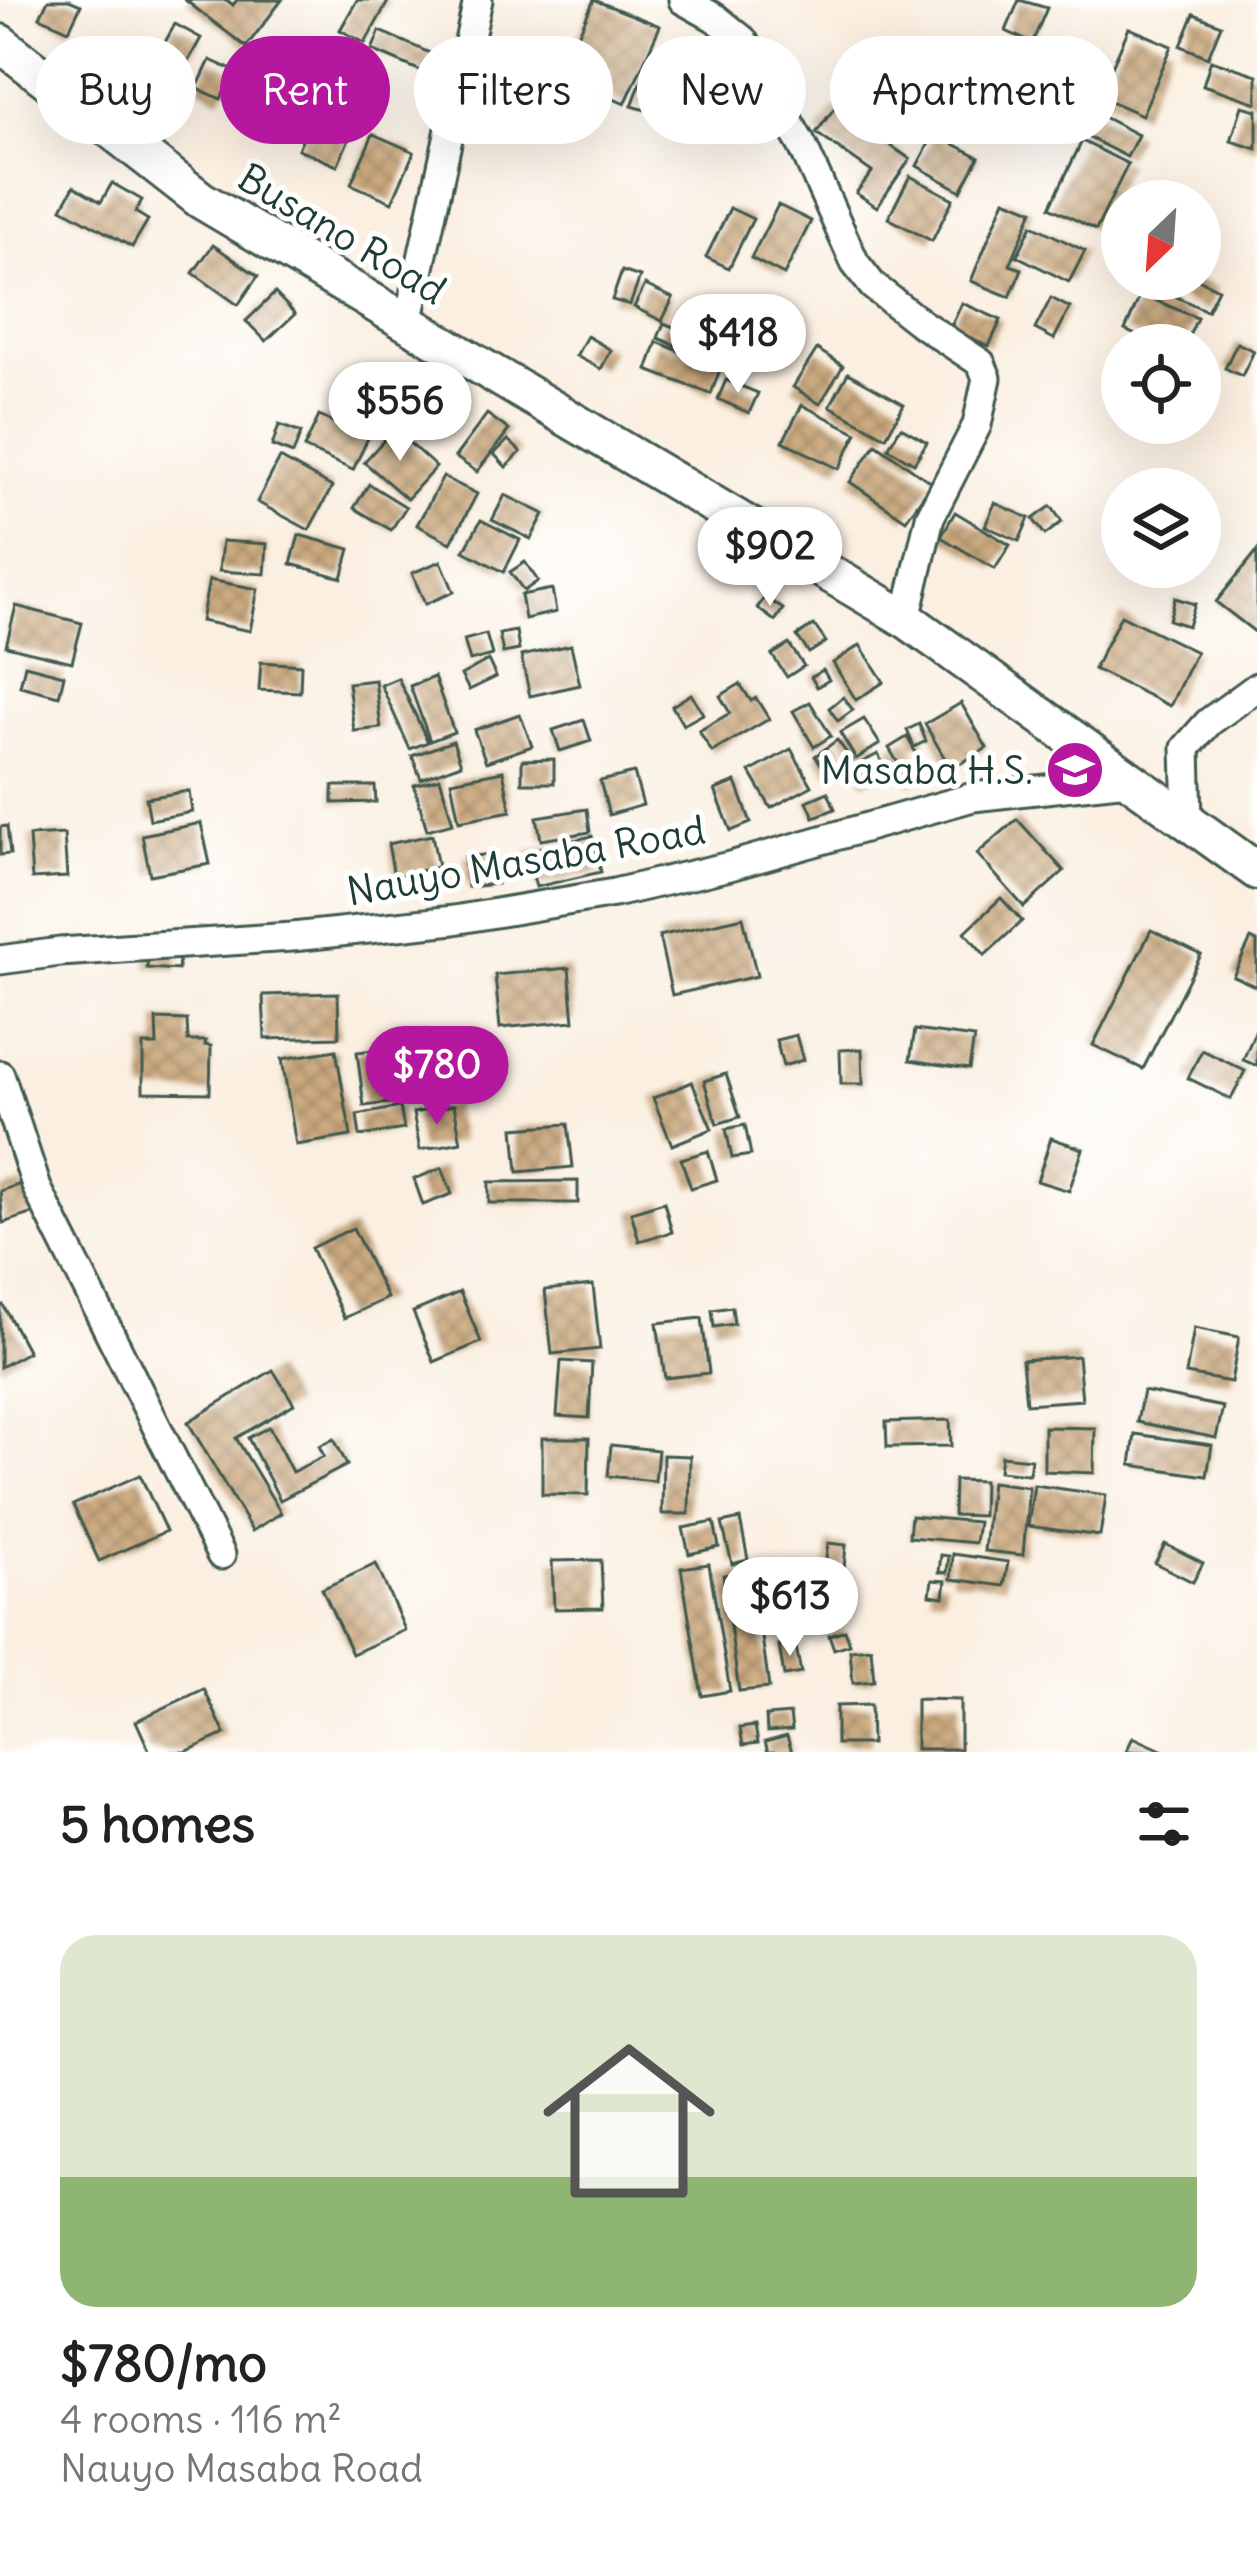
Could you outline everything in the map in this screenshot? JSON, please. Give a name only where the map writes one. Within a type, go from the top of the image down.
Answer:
[{"type":"street","points":[[408,323],[478,0]]},
{"type":"street","points":[[682,0],[743,40],[802,147],[855,263],[873,286],[981,363],[987,378],[977,425],[930,517],[906,619]]},
{"type":"street","name":"Busano Road","points":[[0,43],[202,200],[906,619],[1257,871]]},
{"type":"street","points":[[1188,820],[1186,748],[1209,722],[1257,687]]},
{"type":"street","name":"Nauyo Masaba Road","points":[[0,960],[292,938],[500,912],[614,893],[730,866],[974,797],[1128,780]]},
{"type":"street","points":[[0,1075],[38,1188],[221,1555]]},
{"type":"building","points":[[48,0],[81,5],[69,30],[40,17]]},
{"type":"building","points":[[185,0],[227,0],[233,5],[237,0],[282,0],[254,36],[232,36]]},
{"type":"building","points":[[357,0],[389,0],[369,36],[340,30]]},
{"type":"building","points":[[594,0],[660,26],[656,36],[637,36],[637,77],[625,104],[613,99],[613,36],[578,36]]},
{"type":"building","points":[[1019,0],[1047,8],[1035,36],[1006,31]]},
{"type":"building","points":[[1194,14],[1221,25],[1208,57],[1181,46]]},
{"type":"building","points":[[175,24],[201,38],[196,47],[196,36],[168,36]]},
{"type":"building","points":[[1129,28],[1172,46],[1142,115],[1118,104],[1118,53]]},
{"type":"building","points":[[380,31],[414,46],[414,68],[390,58],[390,36],[378,36]]},
{"type":"building","points":[[210,60],[220,65],[220,99],[197,88]]},
{"type":"building","points":[[1211,60],[1257,75],[1257,103],[1203,85]]},
{"type":"building","points":[[1242,106],[1257,110],[1257,149],[1231,141]]},
{"type":"building","points":[[830,114],[830,143],[816,133]]},
{"type":"building","points":[[1118,125],[1138,135],[1127,157],[1102,144],[1118,144]]},
{"type":"building","points":[[390,141],[414,152],[392,202],[351,184],[369,144]]},
{"type":"building","points":[[300,144],[347,144],[337,166],[298,149]]},
{"type":"building","points":[[832,144],[888,144],[910,159],[877,207],[856,193],[872,172]]},
{"type":"building","points":[[929,144],[954,144],[979,157],[961,191],[917,166]]},
{"type":"building","points":[[1081,144],[1128,164],[1120,180],[1101,180],[1101,220],[1096,230],[1050,207]]},
{"type":"building","points":[[910,176],[953,199],[932,241],[888,218]]},
{"type":"building","points":[[112,183],[142,200],[135,212],[148,220],[132,247],[62,208],[74,186],[101,202]]},
{"type":"building","points":[[1005,199],[1033,210],[1010,265],[1022,269],[1010,297],[971,281]]},
{"type":"building","points":[[778,205],[811,221],[784,275],[751,258]]},
{"type":"building","points":[[730,208],[753,219],[729,268],[706,257]]},
{"type":"building","points":[[1032,225],[1085,251],[1069,282],[1017,256]]},
{"type":"building","points":[[213,245],[258,276],[238,305],[193,273]]},
{"type":"building","points":[[622,271],[640,277],[630,305],[612,300]]},
{"type":"building","points":[[645,285],[673,298],[662,321],[634,307]]},
{"type":"building","points":[[275,293],[295,314],[266,341],[246,321]]},
{"type":"building","points":[[1051,298],[1070,308],[1054,339],[1035,329]]},
{"type":"building","points":[[1138,300],[1155,300],[1197,318],[1194,324],[1128,324]]},
{"type":"building","points":[[1183,300],[1212,300],[1207,311]]},
{"type":"building","points":[[962,303],[1001,320],[989,346],[950,329]]},
{"type":"building","points":[[664,323],[695,336],[688,351],[658,338]]},
{"type":"building","points":[[587,336],[611,350],[601,369],[576,356]]},
{"type":"building","points":[[657,342],[692,356],[698,342],[726,353],[711,394],[647,370]]},
{"type":"building","points":[[1237,343],[1254,351],[1242,376],[1225,368]]},
{"type":"building","points":[[817,349],[843,366],[820,404],[793,387]]},
{"type":"building","points":[[848,373],[904,404],[886,437],[830,406]]},
{"type":"building","points":[[726,380],[758,393],[749,413],[718,399]]},
{"type":"building","points":[[802,405],[857,433],[839,469],[783,441]]},
{"type":"building","points":[[487,414],[509,430],[477,472],[455,457]]},
{"type":"building","points":[[319,416],[368,438],[353,470],[304,448]]},
{"type":"building","points":[[279,425],[301,433],[293,454],[272,446]]},
{"type":"building","points":[[901,427],[927,442],[914,463],[888,448]]},
{"type":"building","points":[[394,429],[436,467],[407,499],[364,462]]},
{"type":"building","points":[[508,440],[521,452],[506,467],[494,454]]},
{"type":"building","points":[[876,444],[932,483],[906,520],[850,482]]},
{"type":"building","points":[[280,458],[332,487],[309,530],[257,502]]},
{"type":"building","points":[[443,477],[477,494],[451,543],[417,525]]},
{"type":"building","points":[[369,484],[406,507],[391,530],[354,508]]},
{"type":"building","points":[[505,495],[544,514],[531,539],[492,520]]},
{"type":"building","points":[[995,503],[1029,518],[1019,541],[985,526]]},
{"type":"building","points":[[1051,506],[1062,522],[1045,535],[1033,519]]},
{"type":"building","points":[[955,512],[1010,545],[995,569],[941,537]]},
{"type":"building","points":[[481,520],[520,540],[504,572],[464,551]]},
{"type":"building","points":[[299,535],[350,549],[342,578],[291,564]]},
{"type":"building","points":[[222,541],[267,544],[265,574],[219,571]]},
{"type":"building","points":[[1257,551],[1257,629],[1255,632],[1216,602]]},
{"type":"building","points":[[441,561],[454,592],[425,604],[412,573]]},
{"type":"building","points":[[525,562],[538,581],[524,591],[510,572]]},
{"type":"building","points":[[209,580],[258,589],[250,631],[201,621]]},
{"type":"building","points":[[552,589],[556,612],[525,619],[521,595]]},
{"type":"building","points":[[765,597],[783,609],[775,621],[757,608]]},
{"type":"building","points":[[1175,598],[1195,604],[1188,626],[1169,620]]},
{"type":"building","points":[[16,606],[82,623],[72,662],[6,646]]},
{"type":"building","points":[[1121,615],[1196,652],[1170,706],[1094,669]]},
{"type":"building","points":[[814,625],[826,642],[809,653],[797,636]]},
{"type":"building","points":[[516,631],[519,650],[503,653],[499,634]]},
{"type":"building","points":[[486,634],[492,655],[470,661],[464,640]]},
{"type":"building","points":[[789,644],[804,666],[787,677],[772,655]]},
{"type":"building","points":[[571,645],[580,685],[530,696],[521,656]]},
{"type":"building","points":[[860,645],[884,682],[856,700],[833,663]]},
{"type":"building","points":[[488,660],[496,677],[469,690],[461,675]]},
{"type":"building","points":[[261,662],[301,665],[300,692],[259,690]]},
{"type":"building","points":[[25,665],[64,675],[59,696],[20,686]]},
{"type":"building","points":[[823,670],[829,680],[817,687],[811,677]]},
{"type":"building","points":[[434,677],[454,732],[430,741],[410,686]]},
{"type":"building","points":[[398,678],[428,742],[410,749],[381,685]]},
{"type":"building","points":[[375,680],[381,728],[354,731],[348,683]]},
{"type":"building","points":[[740,684],[769,719],[712,752],[699,731],[730,713],[720,696]]},
{"type":"building","points":[[691,694],[703,714],[683,725],[672,706]]},
{"type":"building","points":[[843,697],[853,710],[838,721],[829,708]]},
{"type":"building","points":[[810,702],[831,736],[814,747],[793,711]]},
{"type":"building","points":[[961,703],[987,748],[951,769],[925,724]]},
{"type":"building","points":[[520,714],[532,746],[486,762],[474,730]]},
{"type":"building","points":[[864,719],[880,744],[856,759],[840,733]]},
{"type":"building","points":[[584,720],[591,741],[560,751],[553,730]]},
{"type":"building","points":[[919,724],[926,741],[914,747],[907,730]]},
{"type":"building","points":[[907,737],[928,775],[911,785],[889,748]]},
{"type":"building","points":[[837,740],[852,760],[830,776],[815,756]]},
{"type":"building","points":[[453,741],[461,764],[421,779],[412,756]]},
{"type":"building","points":[[791,749],[812,786],[771,808],[750,772]]},
{"type":"building","points":[[878,754],[887,773],[864,784],[855,766]]},
{"type":"building","points":[[554,759],[554,783],[522,783],[522,760]]},
{"type":"building","points":[[503,771],[511,811],[459,821],[451,781]]},
{"type":"building","points":[[634,773],[643,805],[609,815],[600,781]]},
{"type":"building","points":[[440,778],[453,823],[427,830],[414,785]]},
{"type":"building","points":[[736,782],[751,823],[731,831],[715,790]]},
{"type":"building","points":[[333,786],[375,786],[376,802],[333,803]]},
{"type":"building","points":[[189,791],[192,812],[150,820],[146,798]]},
{"type":"building","points":[[828,792],[835,809],[814,817],[807,801]]},
{"type":"building","points":[[587,809],[590,832],[541,840],[537,817]]},
{"type":"building","points":[[1017,819],[1064,871],[1024,907],[977,854]]},
{"type":"building","points":[[201,823],[210,864],[150,875],[142,835]]},
{"type":"building","points":[[7,826],[10,854],[0,855],[0,827]]},
{"type":"building","points":[[64,834],[67,877],[32,879],[29,836]]},
{"type":"building","points":[[432,835],[438,867],[394,876],[388,844]]},
{"type":"building","points":[[592,836],[601,872],[536,887],[526,851]]},
{"type":"building","points":[[493,854],[497,884],[468,887],[464,857]]},
{"type":"building","points":[[1001,898],[1022,921],[985,955],[965,932]]},
{"type":"building","points":[[743,917],[757,976],[672,995],[659,936]]},
{"type":"building","points":[[1151,930],[1201,955],[1143,1069],[1093,1045]]},
{"type":"building","points":[[1251,939],[1257,942],[1257,987],[1233,976]]},
{"type":"building","points":[[148,948],[180,950],[178,970],[147,968]]},
{"type":"building","points":[[569,968],[574,1021],[500,1028],[495,975]]},
{"type":"building","points":[[338,993],[339,1037],[265,1039],[263,995]]},
{"type":"building","points":[[156,1019],[187,1020],[188,1041],[206,1041],[211,1046],[210,1093],[143,1092],[143,1045],[157,1045]]},
{"type":"building","points":[[1257,1027],[1257,1066],[1243,1060]]},
{"type":"building","points":[[425,1030],[431,1053],[403,1061],[396,1037]]},
{"type":"building","points":[[915,1030],[974,1038],[969,1069],[910,1060]]},
{"type":"building","points":[[796,1035],[803,1060],[783,1066],[776,1040]]},
{"type":"building","points":[[390,1048],[397,1102],[364,1106],[357,1052]]},
{"type":"building","points":[[862,1049],[863,1084],[841,1084],[840,1050]]},
{"type":"building","points":[[336,1050],[351,1136],[296,1145],[282,1059]]},
{"type":"building","points":[[1202,1050],[1245,1071],[1231,1099],[1188,1078]]},
{"type":"building","points":[[726,1074],[740,1117],[717,1124],[704,1081]]},
{"type":"building","points":[[692,1082],[712,1129],[672,1145],[653,1098]]},
{"type":"building","points":[[454,1105],[461,1142],[420,1150],[413,1113]]},
{"type":"building","points":[[400,1107],[404,1129],[360,1136],[357,1115]]},
{"type":"building","points":[[568,1124],[573,1167],[518,1172],[514,1128]]},
{"type":"building","points":[[745,1125],[751,1155],[732,1158],[726,1129]]},
{"type":"building","points":[[1051,1138],[1083,1149],[1069,1191],[1037,1181]]},
{"type":"building","points":[[708,1151],[717,1180],[691,1188],[681,1159]]},
{"type":"building","points":[[442,1168],[452,1194],[423,1205],[414,1179]]},
{"type":"building","points":[[578,1181],[578,1203],[489,1203],[489,1182]]},
{"type":"building","points":[[24,1183],[34,1213],[3,1223],[0,1191]]},
{"type":"building","points":[[664,1202],[672,1232],[639,1241],[631,1212]]},
{"type":"building","points":[[353,1228],[387,1298],[344,1318],[311,1248]]},
{"type":"building","points":[[593,1285],[600,1349],[552,1354],[545,1290]]},
{"type":"building","points":[[460,1292],[481,1342],[434,1362],[413,1312]]},
{"type":"building","points":[[3,1305],[28,1352],[0,1367],[0,1307]]},
{"type":"building","points":[[732,1307],[734,1324],[714,1327],[712,1310]]},
{"type":"building","points":[[702,1318],[709,1373],[665,1378],[657,1323]]},
{"type":"building","points":[[1194,1328],[1239,1337],[1231,1382],[1186,1374]]},
{"type":"building","points":[[1078,1356],[1082,1400],[1026,1404],[1022,1360]]},
{"type":"building","points":[[561,1361],[592,1363],[589,1418],[557,1416]]},
{"type":"building","points":[[273,1370],[294,1404],[236,1438],[281,1513],[252,1531],[188,1422]]},
{"type":"building","points":[[1143,1391],[1223,1407],[1216,1438],[1137,1422]]},
{"type":"building","points":[[950,1420],[951,1446],[887,1447],[886,1422]]},
{"type":"building","points":[[269,1427],[292,1472],[324,1456],[319,1446],[334,1439],[347,1465],[280,1500],[248,1438]]},
{"type":"building","points":[[1044,1427],[1095,1428],[1094,1473],[1044,1471]]},
{"type":"building","points":[[1135,1434],[1212,1445],[1207,1476],[1131,1465]]},
{"type":"building","points":[[542,1438],[589,1438],[588,1495],[542,1494]]},
{"type":"building","points":[[611,1445],[658,1450],[655,1481],[608,1476]]},
{"type":"building","points":[[663,1455],[690,1456],[689,1514],[662,1514]]},
{"type":"building","points":[[1001,1456],[1031,1459],[1029,1474],[999,1471]]},
{"type":"building","points":[[140,1475],[166,1531],[99,1561],[73,1505]]},
{"type":"building","points":[[954,1480],[983,1481],[982,1516],[953,1515]]},
{"type":"building","points":[[991,1482],[1029,1487],[1023,1555],[984,1551]]},
{"type":"building","points":[[1034,1485],[1106,1495],[1100,1536],[1028,1526]]},
{"type":"building","points":[[911,1516],[978,1522],[975,1543],[909,1537]]},
{"type":"building","points":[[740,1519],[748,1560],[732,1564],[722,1523]]},
{"type":"building","points":[[714,1522],[719,1547],[689,1554],[683,1528]]},
{"type":"building","points":[[828,1543],[846,1545],[844,1568],[825,1566]]},
{"type":"building","points":[[1165,1544],[1203,1563],[1193,1582],[1155,1563]]},
{"type":"building","points":[[953,1554],[1008,1562],[1004,1586],[951,1579]]},
{"type":"building","points":[[941,1555],[949,1556],[947,1573],[939,1572]]},
{"type":"building","points":[[601,1560],[603,1608],[554,1609],[552,1561]]},
{"type":"building","points":[[376,1564],[405,1630],[352,1654],[322,1589]]},
{"type":"building","points":[[709,1564],[730,1691],[702,1696],[681,1568]]},
{"type":"building","points":[[753,1571],[769,1688],[739,1691],[723,1575]]},
{"type":"building","points":[[932,1580],[946,1581],[944,1597],[930,1595]]},
{"type":"building","points":[[845,1630],[850,1644],[834,1649],[829,1635]]},
{"type":"building","points":[[795,1642],[801,1673],[784,1676],[779,1645]]},
{"type":"building","points":[[871,1648],[874,1681],[853,1683],[850,1650]]},
{"type":"building","points":[[204,1689],[225,1734],[185,1752],[150,1752],[136,1721]]},
{"type":"building","points":[[916,1699],[960,1700],[960,1749],[916,1749]]},
{"type":"building","points":[[870,1705],[871,1744],[836,1744],[836,1706]]},
{"type":"building","points":[[790,1714],[792,1730],[767,1732],[766,1716]]},
{"type":"building","points":[[755,1726],[758,1743],[743,1745],[740,1728]]},
{"type":"building","points":[[787,1736],[792,1752],[768,1752],[765,1742]]},
{"type":"building","points":[[1133,1737],[1166,1752],[1126,1752]]},
{"type":"place","name":"Masaba H.S.","points":[[1075,770]]}]
